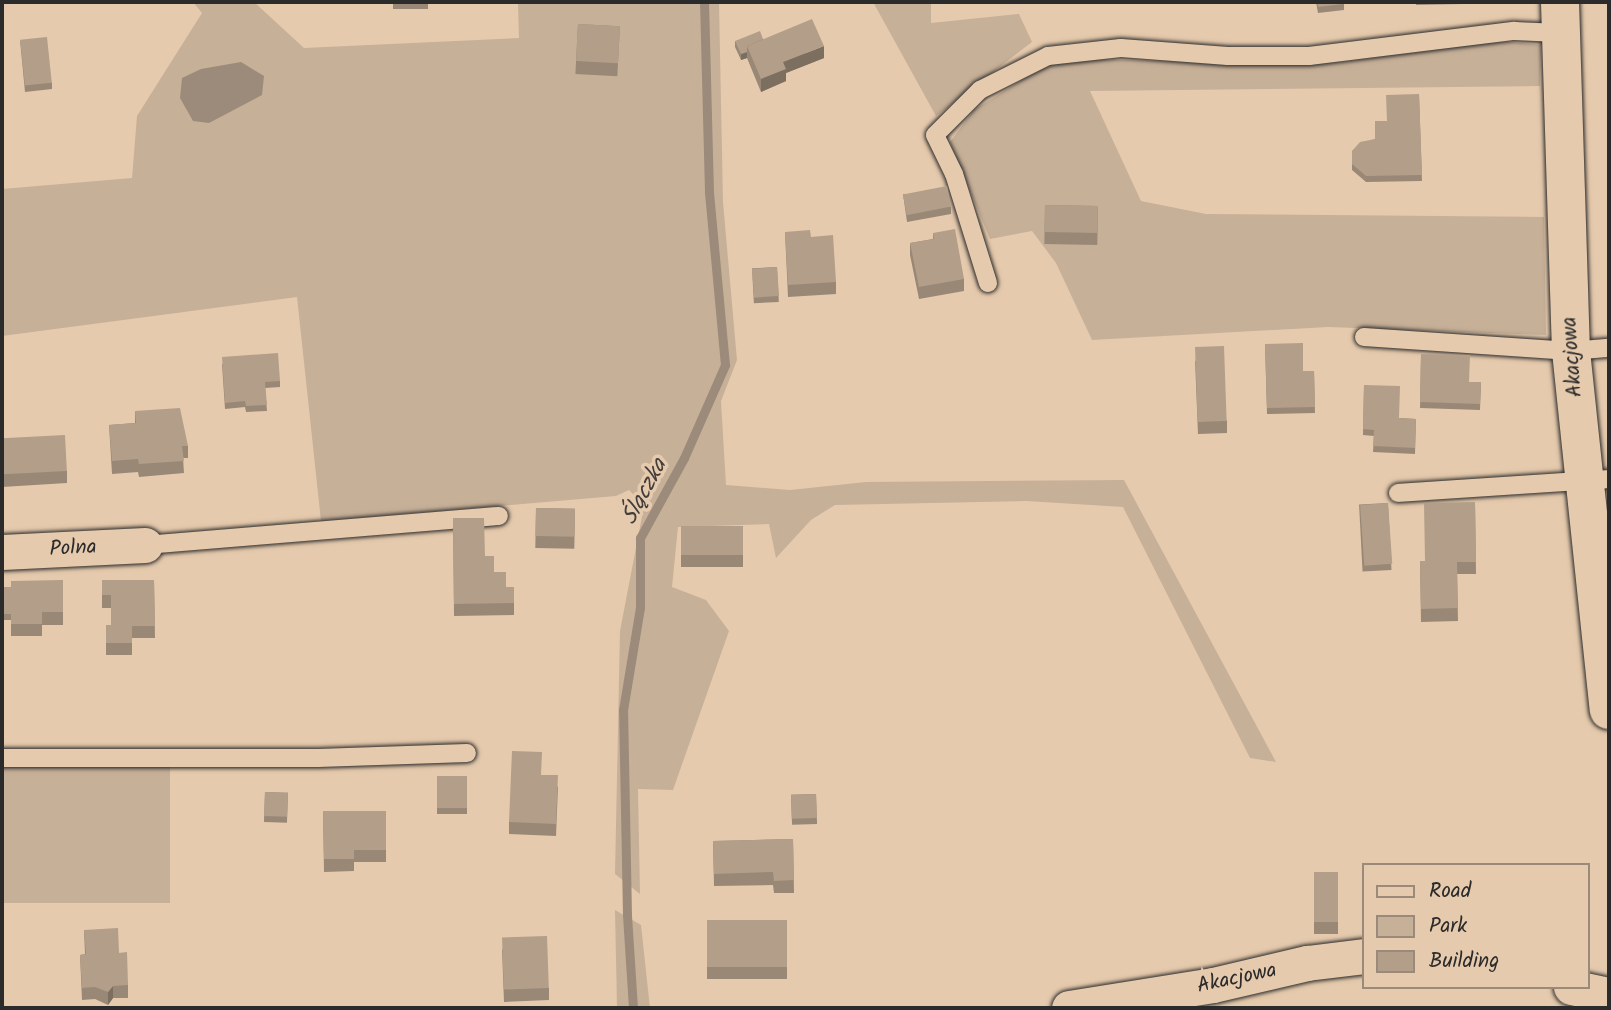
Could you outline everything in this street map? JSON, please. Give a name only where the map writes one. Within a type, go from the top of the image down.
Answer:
[{"type":"street","name":"Akacjowa","points":[[1560,17],[1570,351],[1597,480],[1609,710]]},
{"type":"street","name":"Polna","points":[[2,552],[145,545]]},
{"type":"street","name":"Akacjowa","points":[[1069,1008],[1213,985],[1307,963],[1362,956]]},
{"type":"street","points":[[1580,989],[1609,995]]},
{"type":"lane","points":[[988,283],[954,174],[935,135],[980,90],[1048,56],[1121,48],[1228,56],[1310,57],[1514,31],[1560,17]]},
{"type":"lane","points":[[1364,337],[1570,351],[1609,348]]},
{"type":"lane","points":[[1398,493],[1597,480]]},
{"type":"lane","points":[[145,545],[499,516]]},
{"type":"lane","points":[[2,758],[318,758],[467,752]]},
{"type":"green space","points":[[193,2],[254,2],[304,48],[519,38],[518,2],[719,2],[723,202],[737,360],[721,401],[726,485],[790,490],[866,482],[1124,480],[1276,762],[1250,758],[1123,507],[1026,501],[835,505],[811,520],[776,558],[769,524],[678,527],[672,587],[706,600],[729,631],[673,790],[638,789],[640,894],[615,874],[620,631],[644,506],[629,490],[616,496],[321,521],[297,297],[2,336],[2,189],[132,178],[137,116],[202,13]]},
{"type":"green space","points":[[873,2],[931,2],[931,23],[1019,14],[1032,42],[936,116]]},
{"type":"green space","points":[[1472,43],[1541,45],[1540,86],[1090,91],[1141,201],[1206,214],[1544,217],[1546,335],[1328,327],[1092,340],[1056,263],[1032,231],[990,239],[950,142],[974,110],[1041,68],[1074,59],[1309,64],[1343,62]]},
{"type":"green space","points":[[2,767],[170,767],[170,903],[2,903]]},
{"type":"green space","points":[[615,910],[641,925],[650,1008],[617,1008]]},
{"type":"shaded area","points":[[241,62],[264,76],[262,95],[209,123],[193,121],[180,98],[182,78],[201,69]]},
{"type":"building","points":[[1317,2],[1344,2],[1344,4],[1318,7]]},
{"type":"building","points":[[812,19],[824,46],[783,62],[786,69],[761,79],[747,46]]},
{"type":"building","points":[[578,24],[620,26],[618,63],[576,61]]},
{"type":"building","points":[[760,31],[763,39],[747,46],[747,52],[741,54],[735,41]]},
{"type":"building","points":[[47,37],[52,83],[25,86],[20,40]]},
{"type":"building","points":[[1419,94],[1422,175],[1366,176],[1352,164],[1352,151],[1360,142],[1375,139],[1375,121],[1387,121],[1386,95]]},
{"type":"building","points":[[947,186],[951,207],[907,215],[903,195]]},
{"type":"building","points":[[1045,205],[1098,206],[1098,233],[1045,232]]},
{"type":"building","points":[[955,229],[964,279],[919,287],[910,243],[934,239],[933,233]]},
{"type":"building","points":[[810,230],[811,237],[833,235],[836,282],[788,285],[785,232]]},
{"type":"building","points":[[777,267],[779,296],[754,298],[752,269]]},
{"type":"building","points":[[1303,343],[1303,371],[1314,371],[1315,407],[1267,408],[1265,344]]},
{"type":"building","points":[[1224,346],[1227,421],[1198,422],[1195,347]]},
{"type":"building","points":[[278,353],[280,381],[265,382],[267,405],[246,406],[245,401],[225,403],[222,357]]},
{"type":"building","points":[[1421,354],[1470,355],[1469,382],[1481,382],[1480,404],[1420,402]]},
{"type":"building","points":[[1364,385],[1400,386],[1399,418],[1416,419],[1415,448],[1373,446],[1374,430],[1363,429]]},
{"type":"building","points":[[180,408],[188,446],[182,446],[184,461],[139,464],[138,459],[112,461],[109,425],[136,423],[135,411]]},
{"type":"building","points":[[65,435],[67,471],[4,474],[2,438]]},
{"type":"building","points":[[1475,502],[1476,562],[1457,562],[1458,608],[1421,609],[1420,561],[1425,561],[1424,503]]},
{"type":"building","points":[[1388,503],[1392,564],[1364,566],[1360,505]]},
{"type":"building","points":[[536,508],[575,509],[575,537],[536,536]]},
{"type":"building","points":[[453,518],[484,518],[485,556],[494,556],[494,572],[506,572],[506,587],[514,587],[514,603],[454,604]]},
{"type":"building","points":[[681,526],[743,526],[743,555],[681,555]]},
{"type":"building","points":[[63,580],[63,612],[42,612],[42,624],[11,624],[11,581]]},
{"type":"building","points":[[102,580],[154,580],[155,626],[132,626],[132,643],[106,643],[106,625],[111,625],[111,595],[102,595]]},
{"type":"building","points":[[2,587],[11,587],[11,614],[2,614]]},
{"type":"building","points":[[512,751],[542,752],[541,775],[558,775],[556,824],[509,822]]},
{"type":"building","points":[[437,776],[467,776],[467,808],[437,808]]},
{"type":"building","points":[[265,792],[288,793],[287,817],[264,816]]},
{"type":"building","points":[[816,794],[817,818],[792,819],[791,795]]},
{"type":"building","points":[[323,811],[386,811],[386,850],[354,850],[354,859],[324,859]]},
{"type":"building","points":[[793,839],[794,880],[774,881],[773,872],[714,874],[713,841]]},
{"type":"building","points":[[1314,872],[1338,872],[1338,922],[1314,922]]},
{"type":"building","points":[[707,920],[787,920],[787,967],[707,967]]},
{"type":"building","points":[[118,928],[119,953],[127,952],[128,985],[113,986],[108,992],[95,987],[82,988],[80,955],[86,954],[84,930]]},
{"type":"building","points":[[547,936],[549,988],[504,990],[502,938]]},
{"type":"waterway","name":"Ślączka","points":[[633,1008],[627,915],[623,710],[640,607],[640,538],[684,458],[725,365],[709,192],[704,2]]}]
